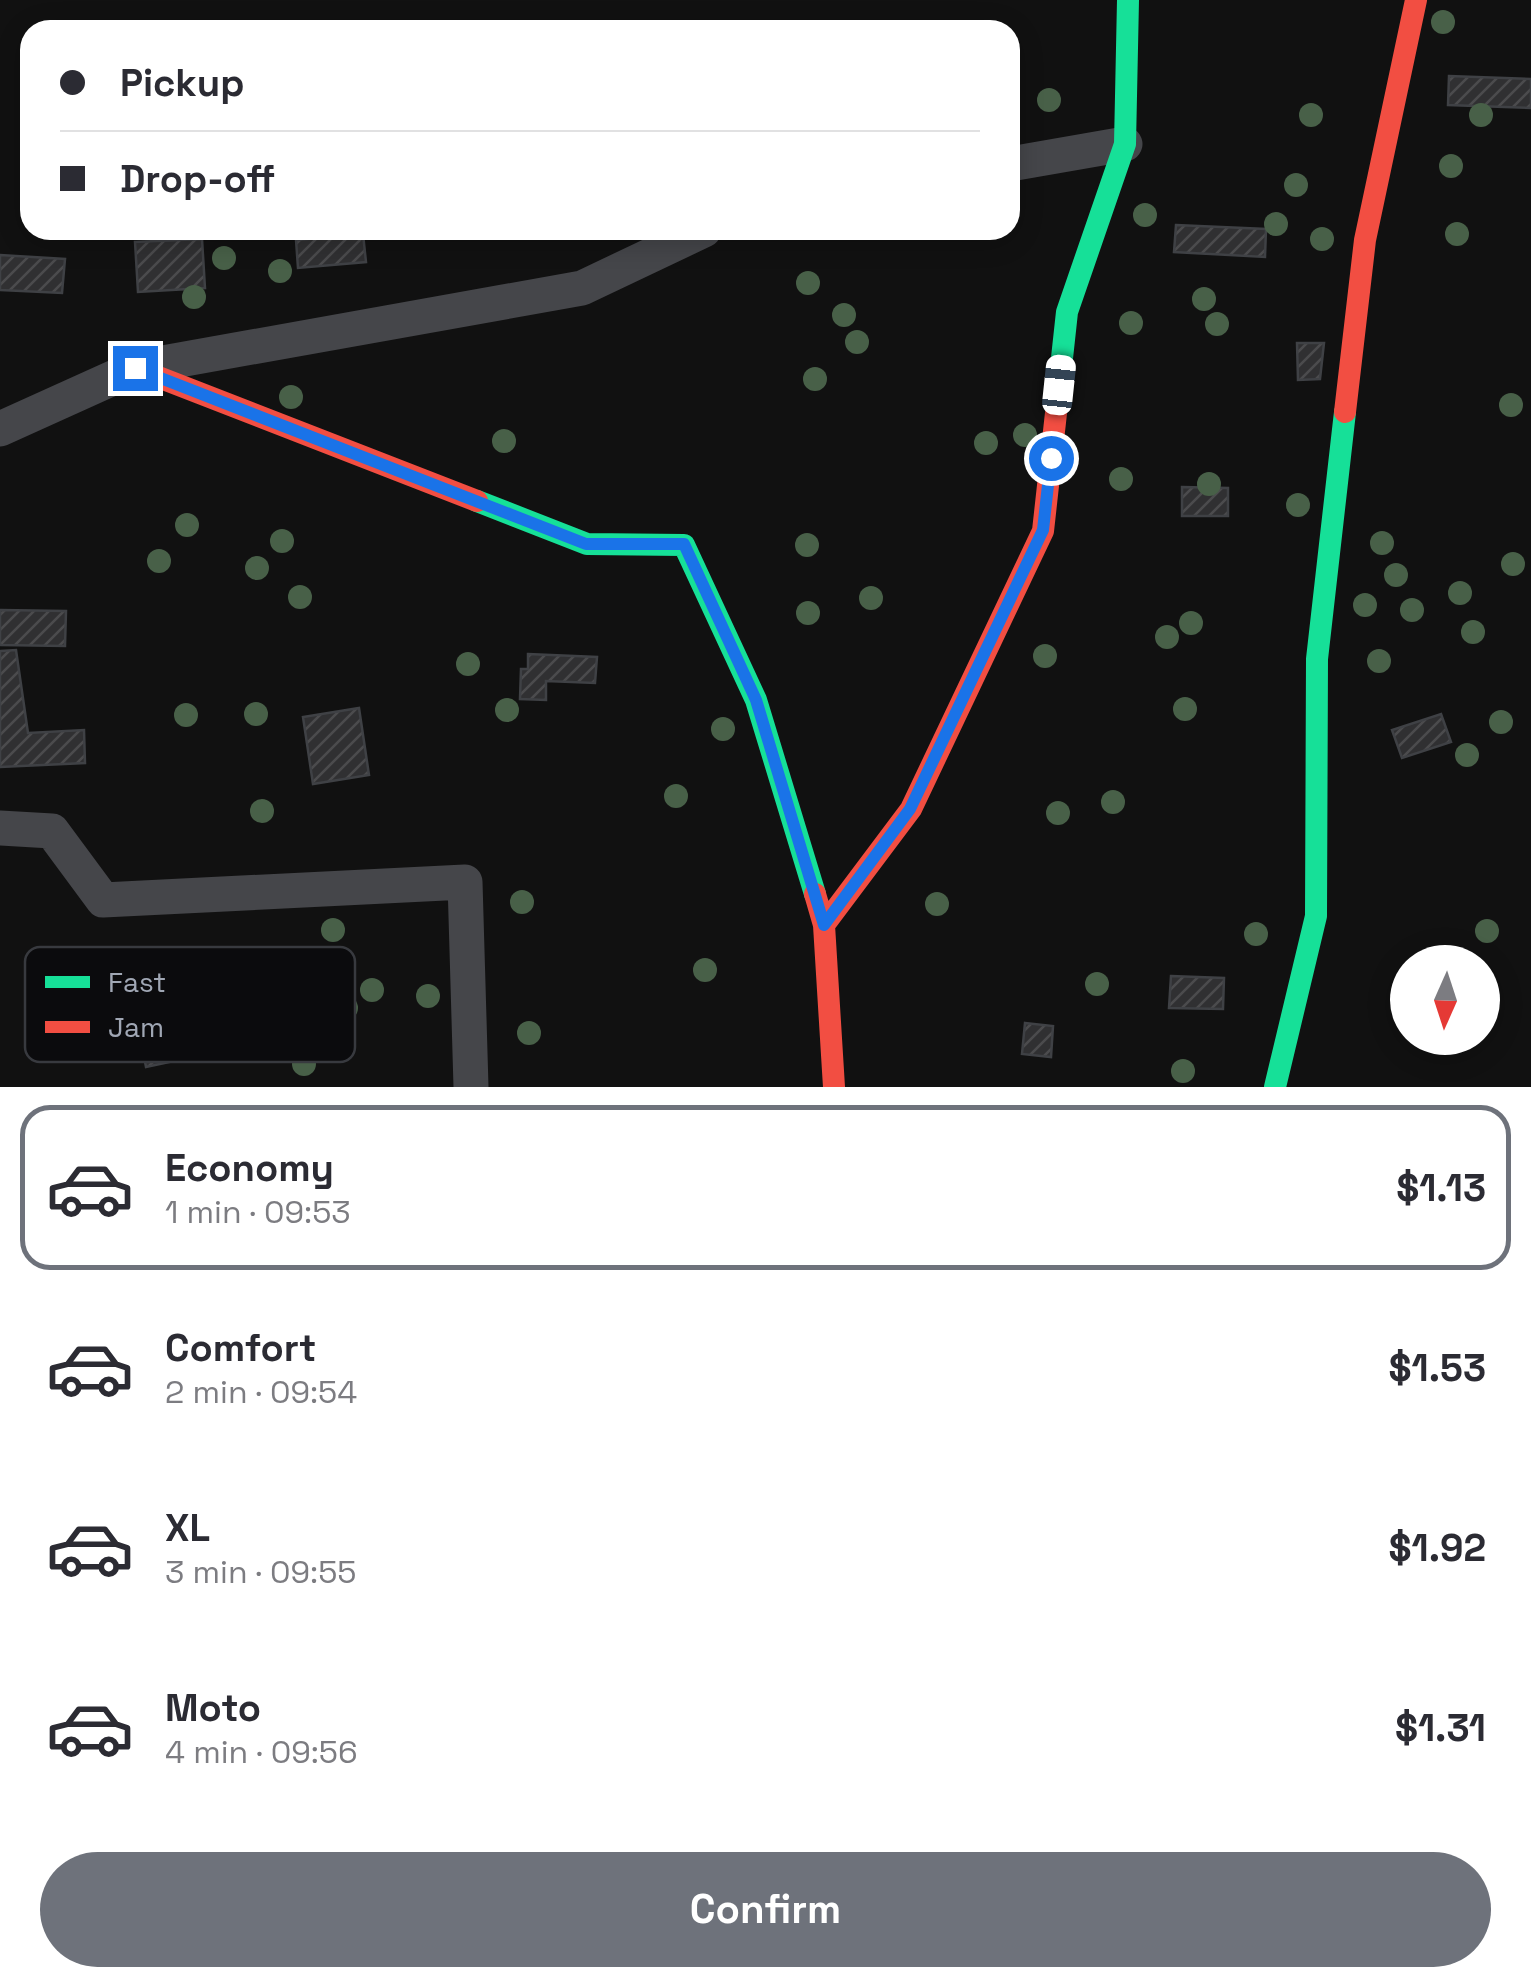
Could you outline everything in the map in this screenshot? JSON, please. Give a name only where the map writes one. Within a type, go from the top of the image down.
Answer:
[{"type":"street","points":[[824,925],[910,809],[1043,530],[1067,312],[1125,144],[1128,0]]},
{"type":"street","points":[[1275,1087],[1316,916],[1317,660],[1366,240],[1416,0]]},
{"type":"street","points":[[1020,162],[1125,144]]},
{"type":"street","points":[[0,429],[135,368],[582,288],[683,240]]},
{"type":"street","points":[[135,368],[586,544],[684,544],[756,700],[824,925],[834,1087]]},
{"type":"street","points":[[0,828],[52,830],[103,900],[465,882],[470,1087]]},
{"type":"building","points":[[1449,76],[1531,79],[1531,108],[1448,105]]},
{"type":"building","points":[[1176,225],[1266,229],[1265,257],[1174,252]]},
{"type":"building","points":[[202,240],[205,288],[138,292],[135,242]]},
{"type":"building","points":[[296,240],[364,240],[366,262],[298,268]]},
{"type":"building","points":[[0,255],[65,259],[62,293],[0,290]]},
{"type":"building","points":[[1297,343],[1324,343],[1320,379],[1298,380]]},
{"type":"building","points":[[1182,487],[1228,488],[1228,516],[1182,516]]},
{"type":"building","points":[[0,610],[66,611],[65,646],[0,645]]},
{"type":"building","points":[[16,650],[28,733],[84,730],[85,763],[0,767],[0,651]]},
{"type":"building","points":[[528,654],[597,657],[595,683],[546,681],[546,700],[520,699],[521,669],[528,669]]},
{"type":"building","points":[[359,708],[369,775],[313,784],[303,717]]},
{"type":"building","points":[[1441,714],[1451,742],[1402,758],[1392,730]]},
{"type":"building","points":[[1171,976],[1224,978],[1223,1009],[1169,1008]]},
{"type":"building","points":[[1025,1023],[1053,1026],[1051,1057],[1022,1054]]},
{"type":"traffic: fast","points":[[1057,404],[1067,312],[1125,144],[1128,0]]},
{"type":"traffic: fast","points":[[1275,1087],[1316,916],[1317,659],[1345,412]]},
{"type":"traffic: fast","points":[[477,501],[587,544],[684,545],[756,700],[815,894]]},
{"type":"traffic: jam","points":[[1345,412],[1365,240],[1416,0]]},
{"type":"traffic: jam","points":[[135,368],[477,501]]},
{"type":"traffic: jam","points":[[824,925],[911,809],[1043,531],[1057,404]]},
{"type":"traffic: jam","points":[[815,894],[824,925],[834,1087]]},
{"type":"route","points":[[135,368],[586,544],[684,544],[756,700],[824,925],[910,809],[1043,530],[1051,458]]}]
